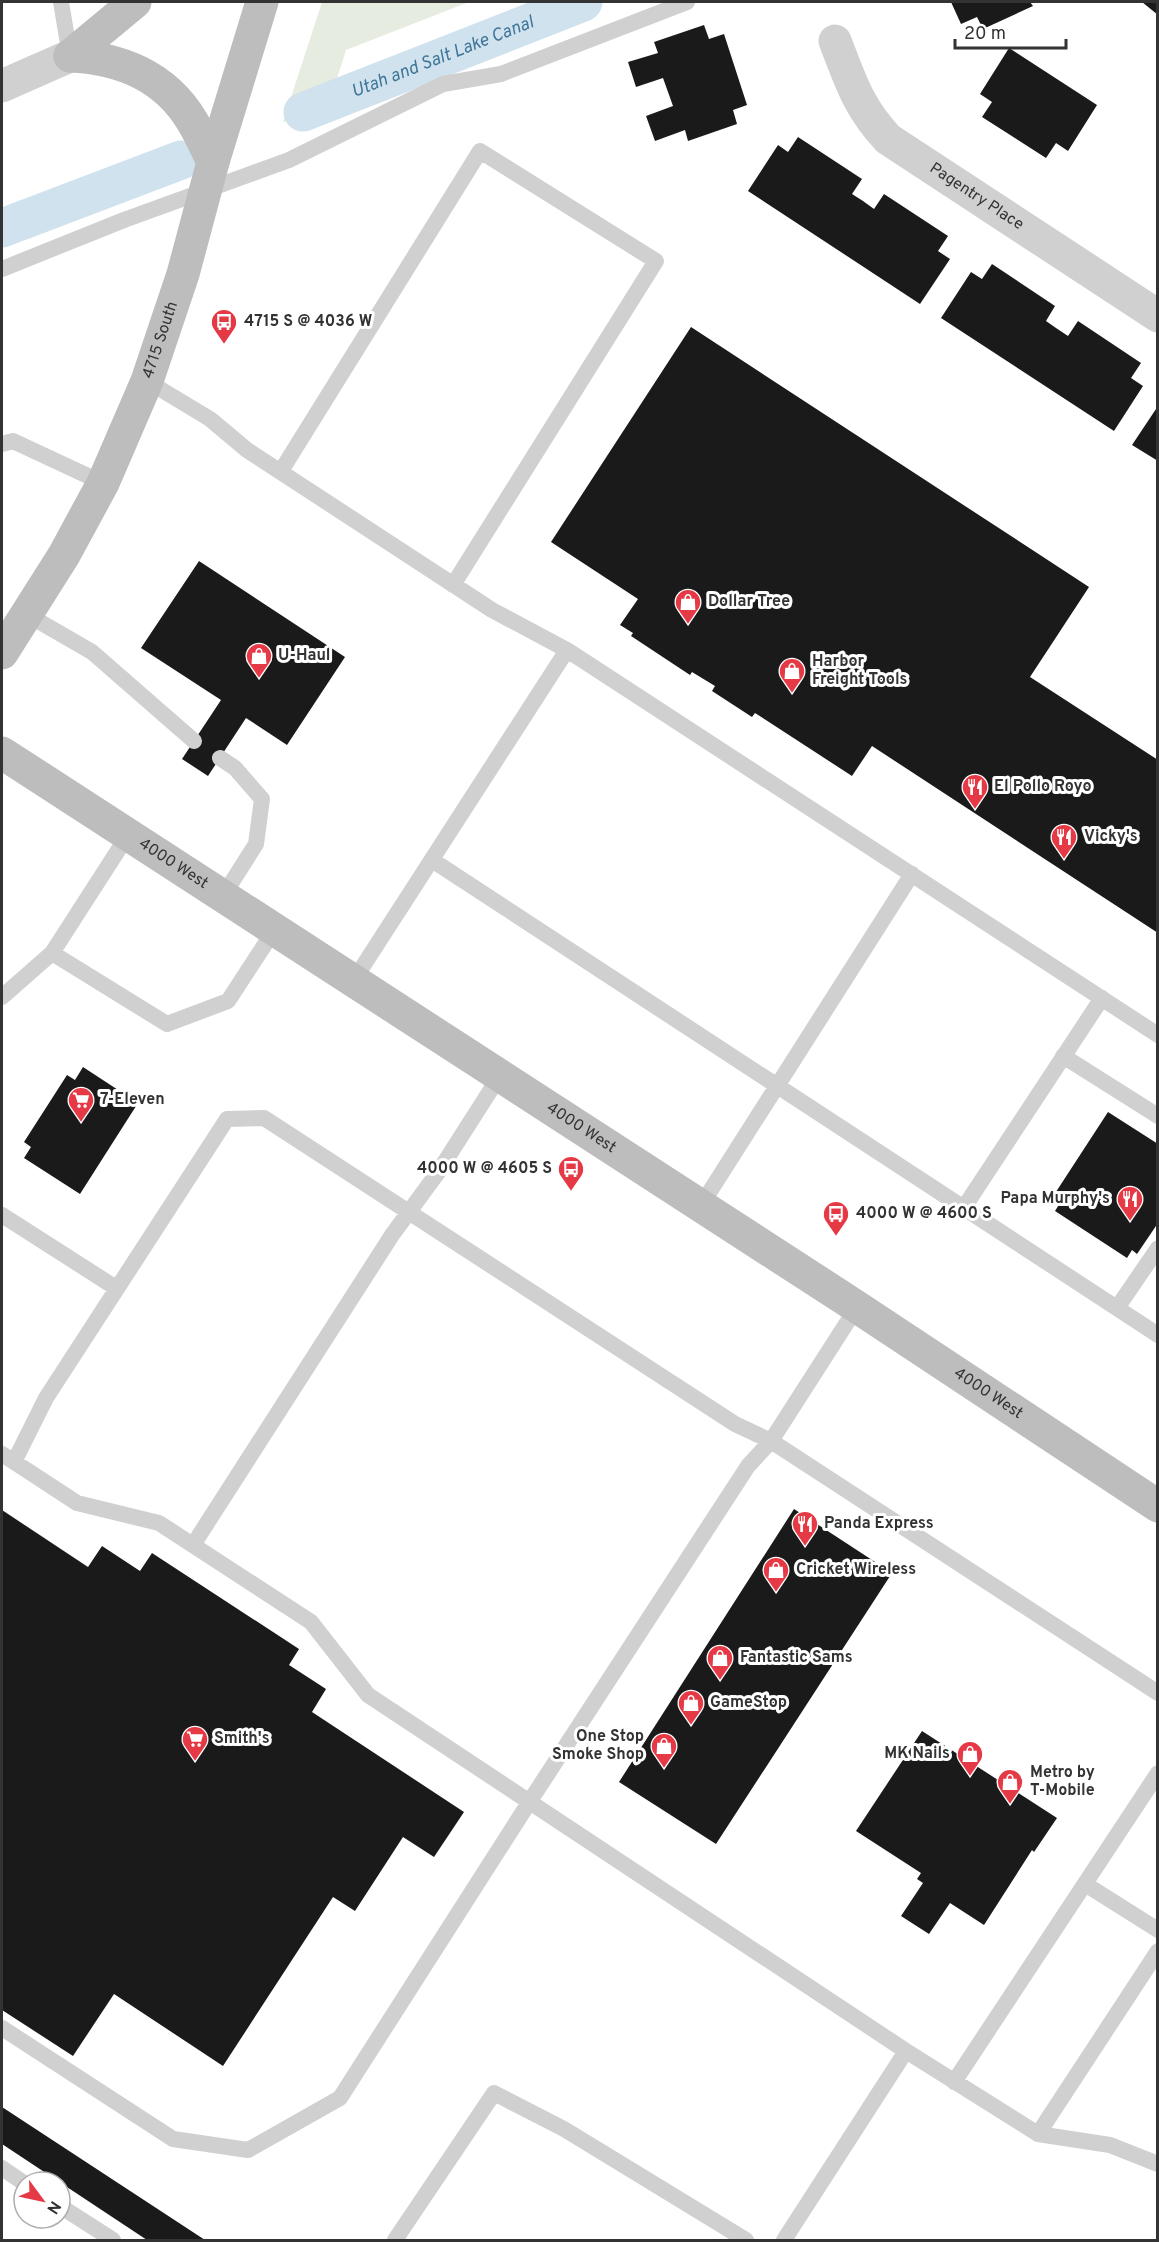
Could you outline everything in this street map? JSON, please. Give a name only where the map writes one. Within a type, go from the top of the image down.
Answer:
[{"type":"street","points":[[2,86],[70,56],[135,2]]},
{"type":"street","name":"4715 South","points":[[2,653],[64,555],[103,483],[147,381],[183,274],[209,176],[262,2]]},
{"type":"street","name":"Pagentry Place","points":[[835,41],[857,98],[870,120],[888,139],[1158,316]]},
{"type":"street","points":[[70,56],[94,57],[117,62],[139,71],[159,84],[177,100],[192,120],[209,176]]},
{"type":"street","name":"4000 West","points":[[2,753],[1158,1505]]},
{"type":"lane","points":[[61,2],[70,56]]},
{"type":"lane","points":[[2,269],[209,176],[289,160],[443,84],[501,74],[687,2]]},
{"type":"lane","points":[[281,471],[480,151],[656,261],[453,585]]},
{"type":"lane","points":[[147,381],[210,419],[248,450],[453,585],[492,610],[567,650],[1158,1035]]},
{"type":"lane","points":[[2,444],[13,441],[103,483]]},
{"type":"lane","points":[[27,615],[92,652],[194,741]]},
{"type":"lane","points":[[354,980],[567,650]]},
{"type":"lane","points":[[220,758],[235,768],[262,799],[256,844],[223,896]]},
{"type":"lane","points":[[2,997],[52,953],[128,835]]},
{"type":"lane","points":[[432,860],[1158,1335]]},
{"type":"lane","points":[[700,1207],[912,874]]},
{"type":"lane","points":[[52,953],[168,1024],[228,1001],[275,930]]},
{"type":"lane","points":[[963,1209],[1102,998]]},
{"type":"lane","points":[[1063,1056],[1158,1116]]},
{"type":"lane","points":[[193,1545],[409,1211],[439,1171],[499,1077]]},
{"type":"lane","points":[[1158,1693],[771,1441],[735,1424],[264,1118],[227,1119],[8,1458],[77,1503],[159,1523],[311,1622],[368,1695],[906,2051],[1038,2134],[1110,2145],[1158,2164]]},
{"type":"lane","points":[[2,1215],[116,1288]]},
{"type":"lane","points":[[1117,1308],[1158,1248]]},
{"type":"lane","points":[[2,2028],[173,2139],[248,2150],[340,2098],[748,1466],[771,1441],[856,1307]]},
{"type":"lane","points":[[954,2082],[1158,1773]]},
{"type":"lane","points":[[1085,1884],[1158,1930]]},
{"type":"lane","points":[[1038,2134],[1158,1951]]},
{"type":"lane","points":[[784,2241],[906,2051]]},
{"type":"lane","points":[[395,2241],[494,2093],[564,2129],[746,2241]]},
{"type":"lane","points":[[72,2214],[113,2241]]},
{"type":"shaded area","points":[[322,2],[469,2],[346,50],[327,110],[283,122]]},
{"type":"building","points":[[951,2],[1030,2],[1033,6],[983,29],[977,17],[961,24]]},
{"type":"building","points":[[1142,2],[1158,2],[1158,15]]},
{"type":"building","points":[[704,25],[709,39],[724,34],[747,105],[733,110],[737,124],[688,141],[685,130],[655,141],[646,116],[673,106],[663,78],[636,87],[628,62],[658,53],[654,42]]},
{"type":"building","points":[[1009,48],[1097,105],[1068,151],[1056,143],[1046,158],[982,117],[992,102],[980,94]]},
{"type":"building","points":[[798,137],[862,179],[852,194],[874,209],[884,194],[948,236],[938,251],[950,259],[920,304],[748,191],[778,145],[788,152]]},
{"type":"building","points":[[992,264],[1055,306],[1046,321],[1068,336],[1078,321],[1141,363],[1131,378],[1143,386],[1114,431],[941,318],[971,272],[982,279]]},
{"type":"building","points":[[691,327],[1089,587],[1030,677],[1158,760],[1158,933],[872,746],[852,776],[755,713],[752,717],[712,691],[715,686],[692,672],[690,675],[631,636],[633,633],[620,625],[638,599],[551,542]]},
{"type":"building","points":[[1158,406],[1158,461],[1132,445]]},
{"type":"building","name":"U-Haul","points":[[199,561],[345,657],[287,745],[246,718],[208,776],[182,759],[221,700],[141,648]]},
{"type":"building","name":"7-Eleven","points":[[83,1067],[138,1103],[80,1194],[24,1158],[31,1147],[24,1142],[67,1075],[75,1080]]},
{"type":"building","points":[[1108,1112],[1158,1144],[1158,1223],[1137,1254],[1132,1250],[1127,1258],[1055,1211],[1060,1203],[1052,1198]]},
{"type":"building","points":[[794,1509],[892,1573],[716,1844],[619,1782]]},
{"type":"building","name":"Smith's","points":[[2,1510],[88,1567],[102,1546],[140,1571],[152,1553],[299,1649],[289,1665],[326,1689],[312,1712],[464,1812],[434,1857],[403,1837],[355,1911],[333,1897],[223,2066],[114,1994],[73,2056],[2,2010]]},
{"type":"building","points":[[922,1731],[1057,1818],[1034,1852],[1032,1850],[984,1925],[950,1903],[929,1934],[901,1916],[923,1883],[917,1879],[921,1873],[856,1831]]},
{"type":"building","points":[[2,2107],[205,2240],[147,2240],[72,2190],[72,2170],[41,2170],[2,2144]]},
{"type":"waterway","name":"Utah and Salt Lake Canal","points":[[303,112],[583,2]]},
{"type":"waterway","name":"Utah and Salt Lake Canal","points":[[2,228],[181,160]]},
{"type":"place","name":"4715 S @ 4036 W","points":[[224,345]]},
{"type":"place","name":"Dollar Tree","points":[[688,625]]},
{"type":"place","name":"U-Haul","points":[[259,679]]},
{"type":"place","name":"Harbor Freight Tools","points":[[792,694]]},
{"type":"place","name":"El Pollo Royo","points":[[975,810]]},
{"type":"place","name":"Vicky's","points":[[1064,860]]},
{"type":"place","name":"7-Eleven","points":[[81,1123]]},
{"type":"place","name":"4000 W @ 4605 S","points":[[571,1192]]},
{"type":"place","name":"Papa Murphy's","points":[[1130,1222]]},
{"type":"place","name":"4000 W @ 4600 S","points":[[836,1237]]},
{"type":"place","name":"Panda Express","points":[[805,1547]]},
{"type":"place","name":"Cricket Wireless","points":[[776,1593]]},
{"type":"place","name":"Fantastic Sams","points":[[720,1681]]},
{"type":"place","name":"GameStop","points":[[691,1726]]},
{"type":"place","name":"Smith's","points":[[195,1762]]},
{"type":"place","name":"One Stop Smoke Shop","points":[[664,1769]]},
{"type":"place","name":"MK Nails","points":[[970,1777]]},
{"type":"place","name":"Metro by T-Mobile","points":[[1010,1805]]}]
